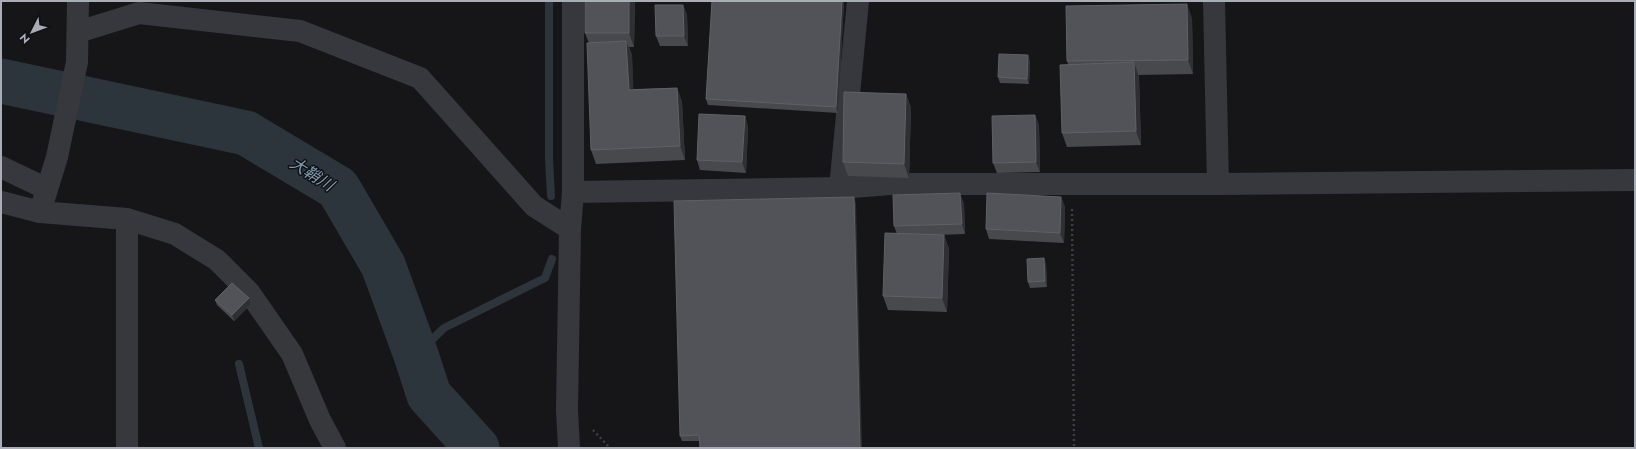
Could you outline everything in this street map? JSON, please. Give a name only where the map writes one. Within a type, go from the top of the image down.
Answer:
[{"type":"street","points":[[40,212],[57,157],[77,62],[78,1]]},
{"type":"street","points":[[569,448],[567,410],[570,229],[573,192],[573,1]]},
{"type":"street","points":[[840,188],[858,1]]},
{"type":"street","points":[[1214,1],[1218,184]]},
{"type":"street","points":[[78,32],[139,13],[300,31],[420,78],[534,206],[570,229]]},
{"type":"street","points":[[1,167],[47,189]]},
{"type":"street","points":[[573,192],[840,188],[890,184],[1218,184],[1635,180]]},
{"type":"street","points":[[1,202],[40,212],[127,219],[175,234],[217,260],[249,292],[292,354],[320,420],[335,448]]},
{"type":"street","points":[[127,219],[128,448]]},
{"type":"path","points":[[1072,184],[1074,448]]},
{"type":"building","points":[[585,1],[629,1],[629,33],[585,33]]},
{"type":"building","points":[[712,1],[842,1],[836,107],[706,99]]},
{"type":"building","points":[[1187,4],[1188,60],[1067,61],[1066,6]]},
{"type":"building","points":[[655,5],[683,5],[684,36],[656,36]]},
{"type":"building","points":[[626,41],[629,90],[677,88],[680,146],[591,150],[587,43]]},
{"type":"building","points":[[999,54],[1028,55],[1027,79],[998,77]]},
{"type":"building","points":[[1134,62],[1136,131],[1062,133],[1060,65]]},
{"type":"building","points":[[844,92],[906,94],[904,164],[843,162]]},
{"type":"building","points":[[699,114],[745,116],[742,162],[697,160]]},
{"type":"building","points":[[1035,115],[1036,162],[993,163],[992,116]]},
{"type":"building","points":[[960,193],[962,224],[894,226],[893,195]]},
{"type":"building","points":[[987,193],[1061,197],[1060,233],[986,229]]},
{"type":"building","points":[[854,197],[860,448],[700,448],[699,435],[680,436],[674,201]]},
{"type":"building","points":[[885,233],[944,235],[942,298],[883,296]]},
{"type":"building","points":[[1044,258],[1045,281],[1028,282],[1027,259]]},
{"type":"building","points":[[232,283],[249,298],[232,315],[215,300]]},
{"type":"waterway","points":[[549,1],[549,159],[551,196]]},
{"type":"waterway","name":"大鞘川","points":[[1,81],[246,133],[338,188],[383,265],[429,395],[477,448]]},
{"type":"waterway","points":[[416,355],[444,328],[545,278],[552,259]]},
{"type":"waterway","points":[[239,364],[259,448]]}]
